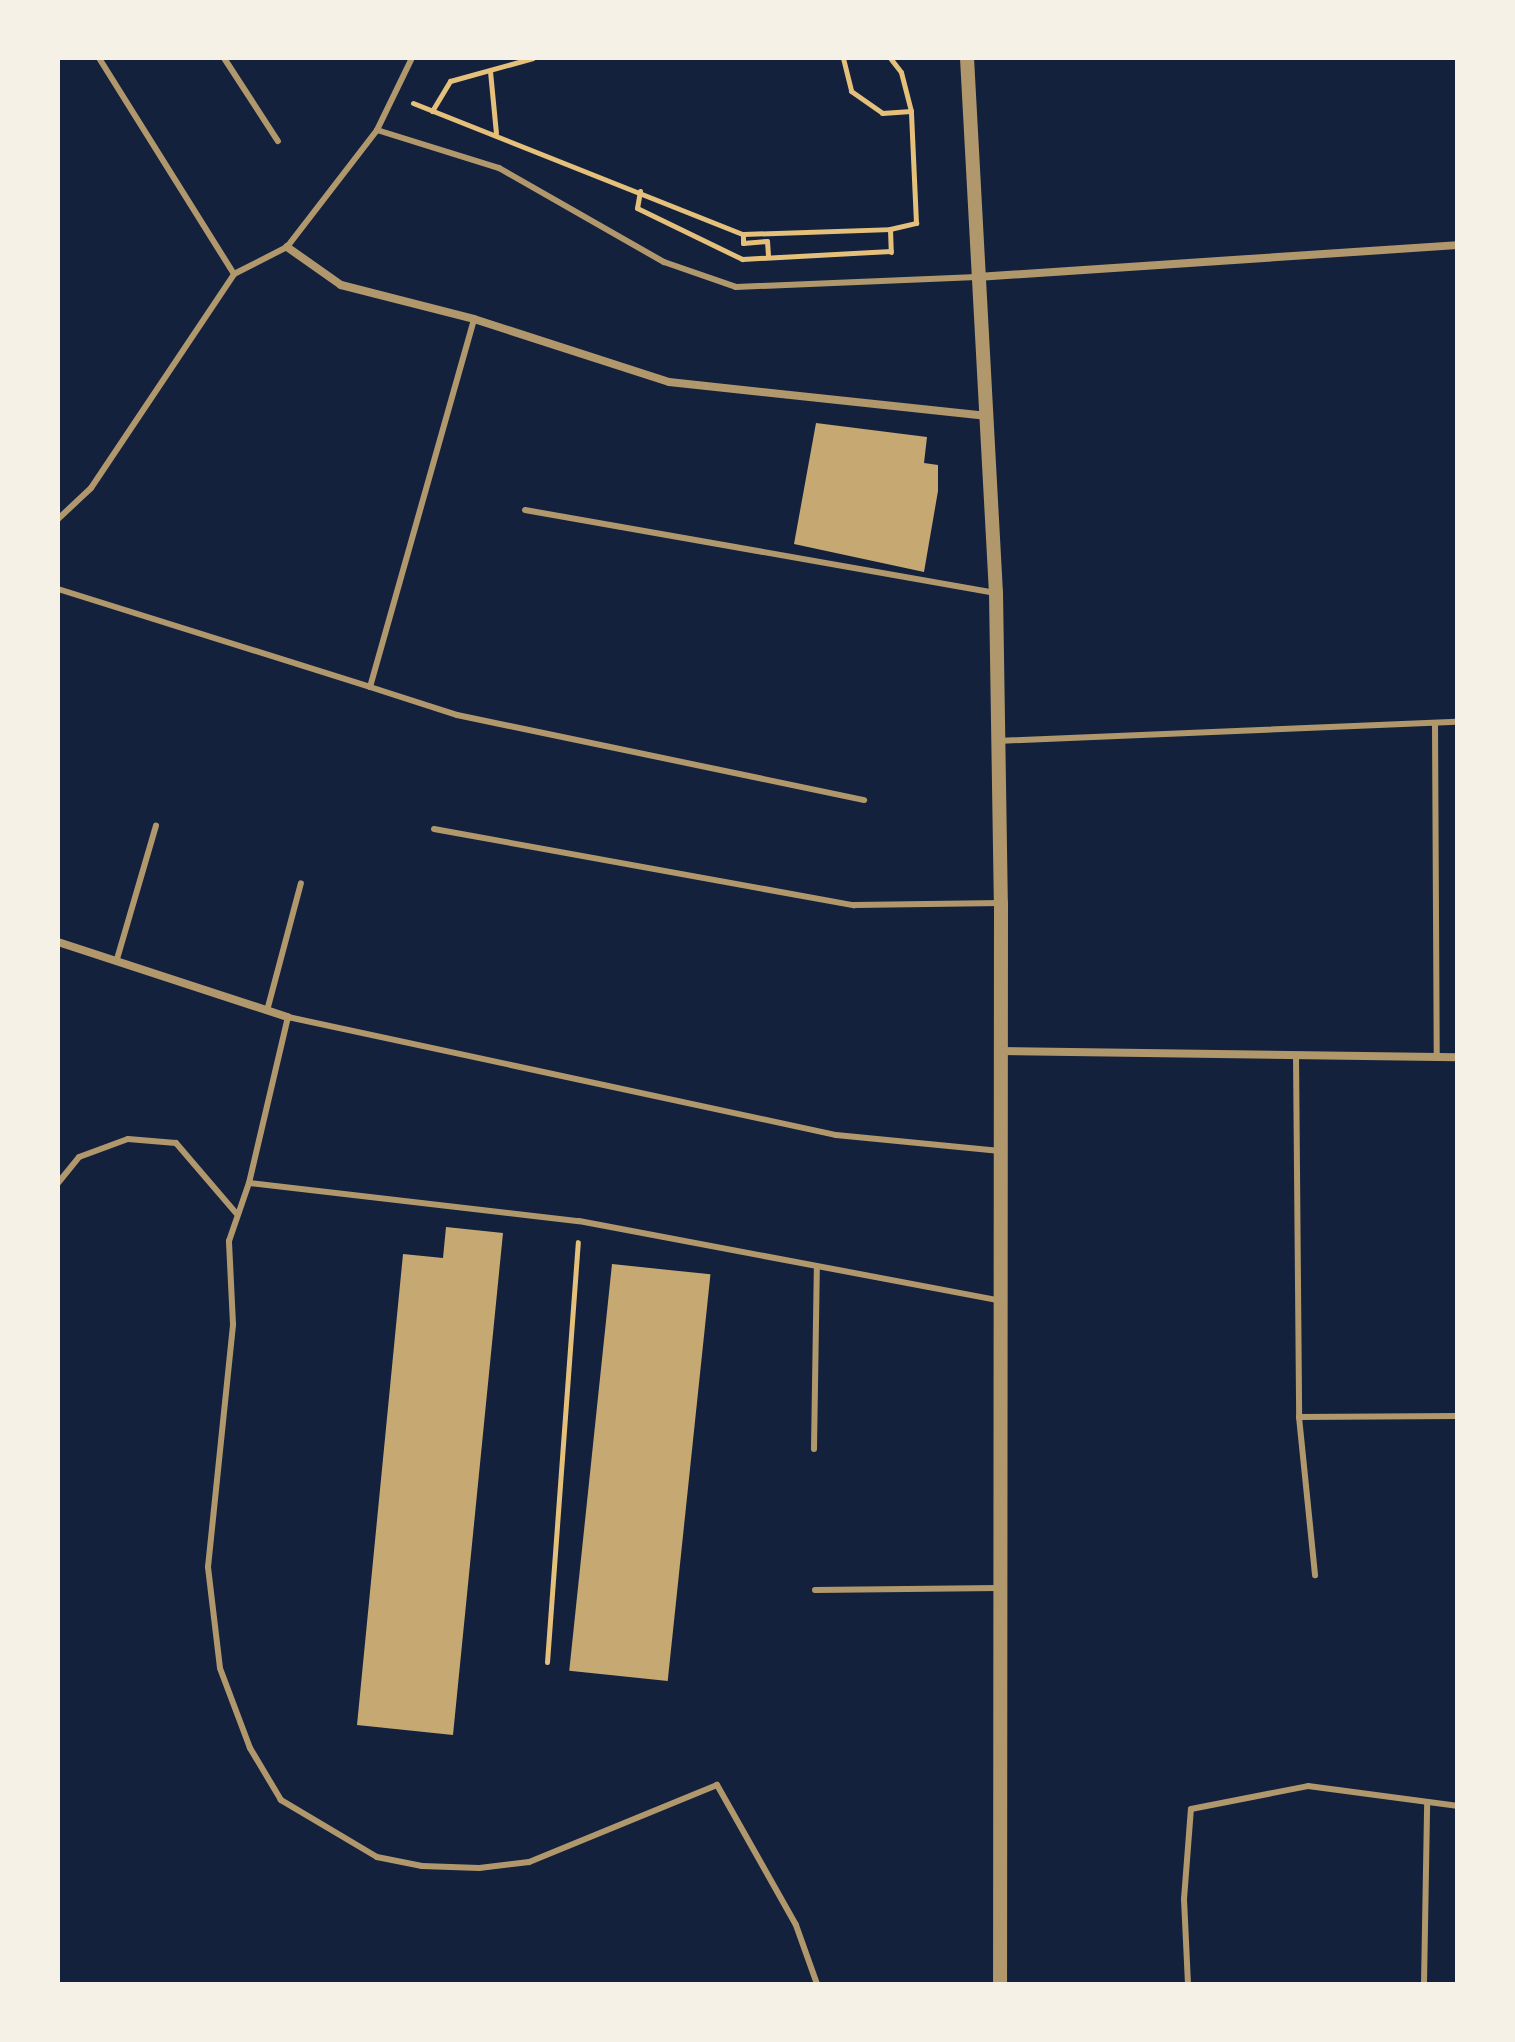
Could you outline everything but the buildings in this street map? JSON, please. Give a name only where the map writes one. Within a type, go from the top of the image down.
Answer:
[{"type":"street","points":[[967,58],[996,593],[1001,903],[1000,1984]]},
{"type":"street","points":[[977,277],[1457,245]]},
{"type":"street","points":[[287,247],[341,285],[474,319],[669,382],[985,416]]},
{"type":"street","points":[[58,942],[268,1007],[288,1017]]},
{"type":"street","points":[[1001,1051],[1457,1057]]},
{"type":"lane","points":[[99,58],[234,274]]},
{"type":"lane","points":[[224,58],[278,141]]},
{"type":"lane","points":[[58,519],[91,488],[234,274],[287,247],[377,130],[412,58]]},
{"type":"lane","points":[[377,130],[499,168],[664,262],[736,287],[977,277]]},
{"type":"lane","points":[[370,687],[474,319]]},
{"type":"lane","points":[[525,510],[996,593]]},
{"type":"lane","points":[[58,589],[457,715],[864,800]]},
{"type":"lane","points":[[996,741],[1457,722]]},
{"type":"lane","points":[[1435,724],[1437,1057]]},
{"type":"lane","points":[[117,959],[156,826]]},
{"type":"lane","points":[[434,829],[854,905],[1001,903]]},
{"type":"lane","points":[[268,1007],[301,883]]},
{"type":"lane","points":[[817,1984],[796,1925],[717,1785],[529,1862],[479,1868],[422,1866],[377,1857],[281,1800],[250,1748],[220,1668],[208,1567],[233,1324],[229,1241],[236,1213],[249,1183],[288,1017],[836,1135],[1001,1151]]},
{"type":"lane","points":[[1296,1055],[1299,1417],[1315,1575]]},
{"type":"lane","points":[[58,1183],[79,1157],[128,1139],[176,1143],[236,1213]]},
{"type":"lane","points":[[249,1183],[579,1221],[1001,1301]]},
{"type":"lane","points":[[814,1449],[817,1267]]},
{"type":"lane","points":[[1299,1417],[1457,1416]]},
{"type":"lane","points":[[815,1590],[1002,1588]]},
{"type":"lane","points":[[1188,1984],[1184,1899],[1191,1809],[1308,1786],[1457,1806]]},
{"type":"lane","points":[[1424,1984],[1427,1804]]},
{"type":"path","points":[[533,58],[450,81],[432,111],[496,133],[743,234],[916,223],[911,111],[901,72],[890,58]]},
{"type":"path","points":[[843,58],[851,91],[882,113],[911,111]]},
{"type":"path","points":[[490,70],[496,133]]},
{"type":"path","points":[[640,191],[637,208],[742,259],[891,251]]},
{"type":"path","points":[[743,234],[743,243],[767,241],[768,252]]},
{"type":"path","points":[[547,1662],[579,1221]]}]
